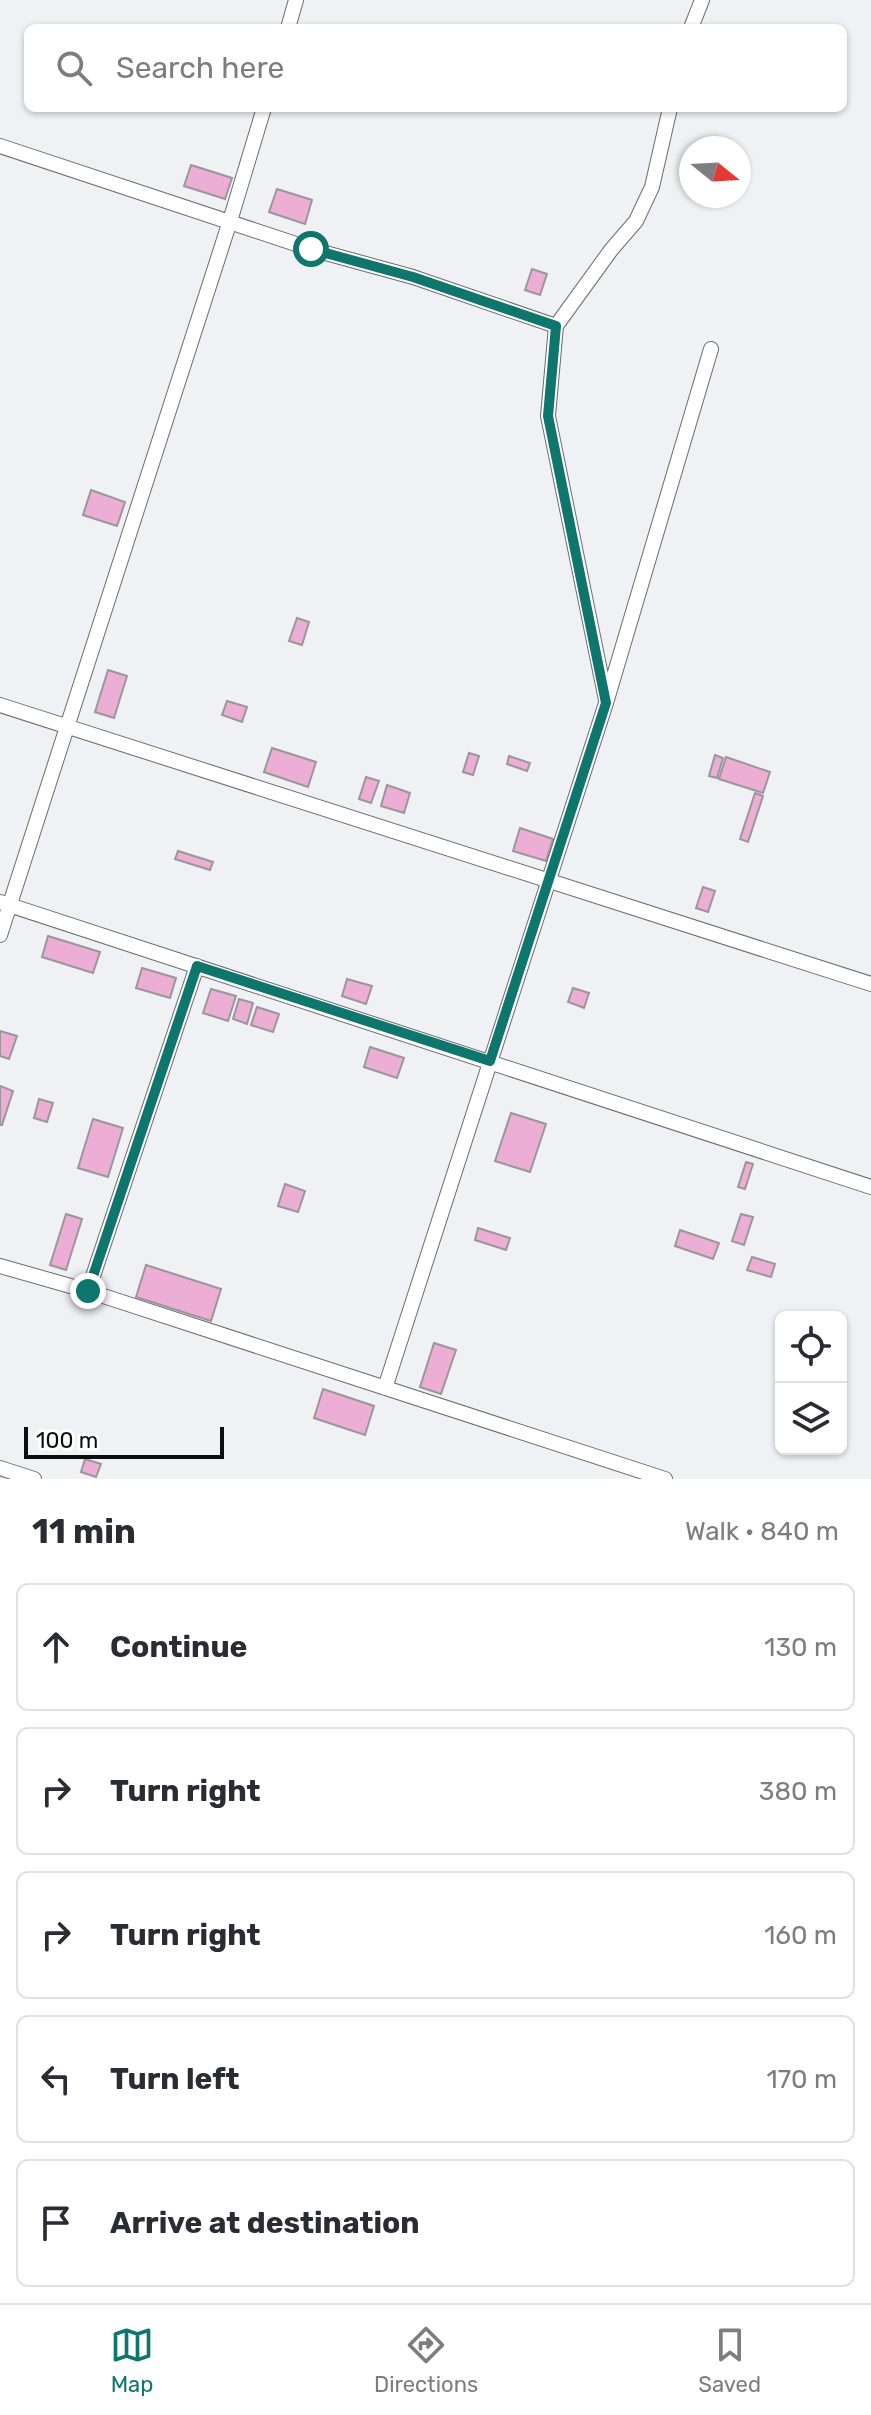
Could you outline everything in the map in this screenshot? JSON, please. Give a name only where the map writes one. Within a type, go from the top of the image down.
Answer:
[{"type":"street","points":[[289,24],[296,0]]},
{"type":"street","points":[[693,24],[702,0]]},
{"type":"street","points":[[0,935],[5,903],[67,727],[263,112]]},
{"type":"street","points":[[606,703],[548,416],[556,326],[636,221],[652,187],[669,112]]},
{"type":"street","points":[[0,146],[311,249],[413,277],[556,326]]},
{"type":"street","points":[[385,1388],[606,703],[711,349]]},
{"type":"street","points":[[0,705],[871,984]]},
{"type":"street","points":[[5,903],[871,1187]]},
{"type":"street","points":[[88,1291],[197,966]]},
{"type":"street","points":[[0,1266],[88,1291],[665,1479]]},
{"type":"street","points":[[0,1468],[34,1479]]},
{"type":"building","points":[[191,165],[232,178],[225,199],[184,186]]},
{"type":"building","points":[[277,189],[312,200],[305,224],[269,212]]},
{"type":"building","points":[[532,269],[547,274],[540,295],[525,290]]},
{"type":"building","points":[[91,490],[125,502],[117,526],[83,515]]},
{"type":"building","points":[[297,618],[309,622],[302,645],[289,641]]},
{"type":"building","points":[[108,670],[127,676],[114,718],[95,712]]},
{"type":"building","points":[[227,701],[247,707],[242,722],[222,715]]},
{"type":"building","points":[[272,748],[316,762],[308,787],[264,772]]},
{"type":"building","points":[[469,753],[479,756],[473,775],[463,772]]},
{"type":"building","points":[[715,755],[723,758],[717,778],[709,776]]},
{"type":"building","points":[[509,756],[530,763],[527,771],[507,764]]},
{"type":"building","points":[[726,757],[770,772],[763,793],[719,779]]},
{"type":"building","points":[[366,777],[379,781],[371,803],[359,799]]},
{"type":"building","points":[[387,785],[410,793],[404,813],[381,806]]},
{"type":"building","points":[[755,793],[763,796],[748,842],[740,839]]},
{"type":"building","points":[[520,828],[553,839],[546,861],[513,851]]},
{"type":"building","points":[[178,851],[213,862],[210,870],[175,859]]},
{"type":"building","points":[[703,887],[715,891],[708,912],[696,908]]},
{"type":"building","points":[[48,936],[100,952],[93,973],[42,957]]},
{"type":"building","points":[[142,968],[176,978],[170,998],[136,988]]},
{"type":"building","points":[[347,979],[372,986],[366,1004],[342,996]]},
{"type":"building","points":[[573,988],[589,993],[584,1008],[568,1002]]},
{"type":"building","points":[[211,989],[236,996],[228,1021],[203,1013]]},
{"type":"building","points":[[239,999],[253,1003],[247,1024],[233,1019]]},
{"type":"building","points":[[257,1007],[279,1014],[273,1032],[251,1025]]},
{"type":"building","points":[[0,1031],[17,1036],[9,1059],[0,1056]]},
{"type":"building","points":[[370,1047],[404,1058],[397,1078],[364,1067]]},
{"type":"building","points":[[0,1086],[13,1091],[2,1125],[0,1125]]},
{"type":"building","points":[[39,1099],[53,1103],[47,1122],[34,1118]]},
{"type":"building","points":[[511,1113],[546,1124],[530,1172],[495,1161]]},
{"type":"building","points":[[93,1119],[123,1128],[108,1177],[78,1168]]},
{"type":"building","points":[[746,1162],[753,1164],[745,1189],[738,1187]]},
{"type":"building","points":[[285,1184],[305,1191],[298,1212],[278,1206]]},
{"type":"building","points":[[66,1214],[82,1219],[66,1270],[50,1265]]},
{"type":"building","points":[[741,1214],[753,1217],[744,1245],[732,1241]]},
{"type":"building","points":[[478,1228],[510,1238],[506,1250],[475,1240]]},
{"type":"building","points":[[680,1230],[719,1243],[713,1259],[675,1246]]},
{"type":"building","points":[[752,1257],[775,1264],[771,1277],[747,1270]]},
{"type":"building","points":[[146,1265],[221,1289],[211,1321],[136,1297]]},
{"type":"building","points":[[434,1343],[456,1350],[441,1394],[420,1387]]},
{"type":"building","points":[[323,1389],[374,1406],[365,1435],[314,1418]]},
{"type":"building","points":[[85,1459],[101,1464],[96,1477],[81,1472]]},
{"type":"route","points":[[88,1291],[197,966],[490,1061],[606,703],[548,416],[556,326],[413,277],[311,249]]}]
